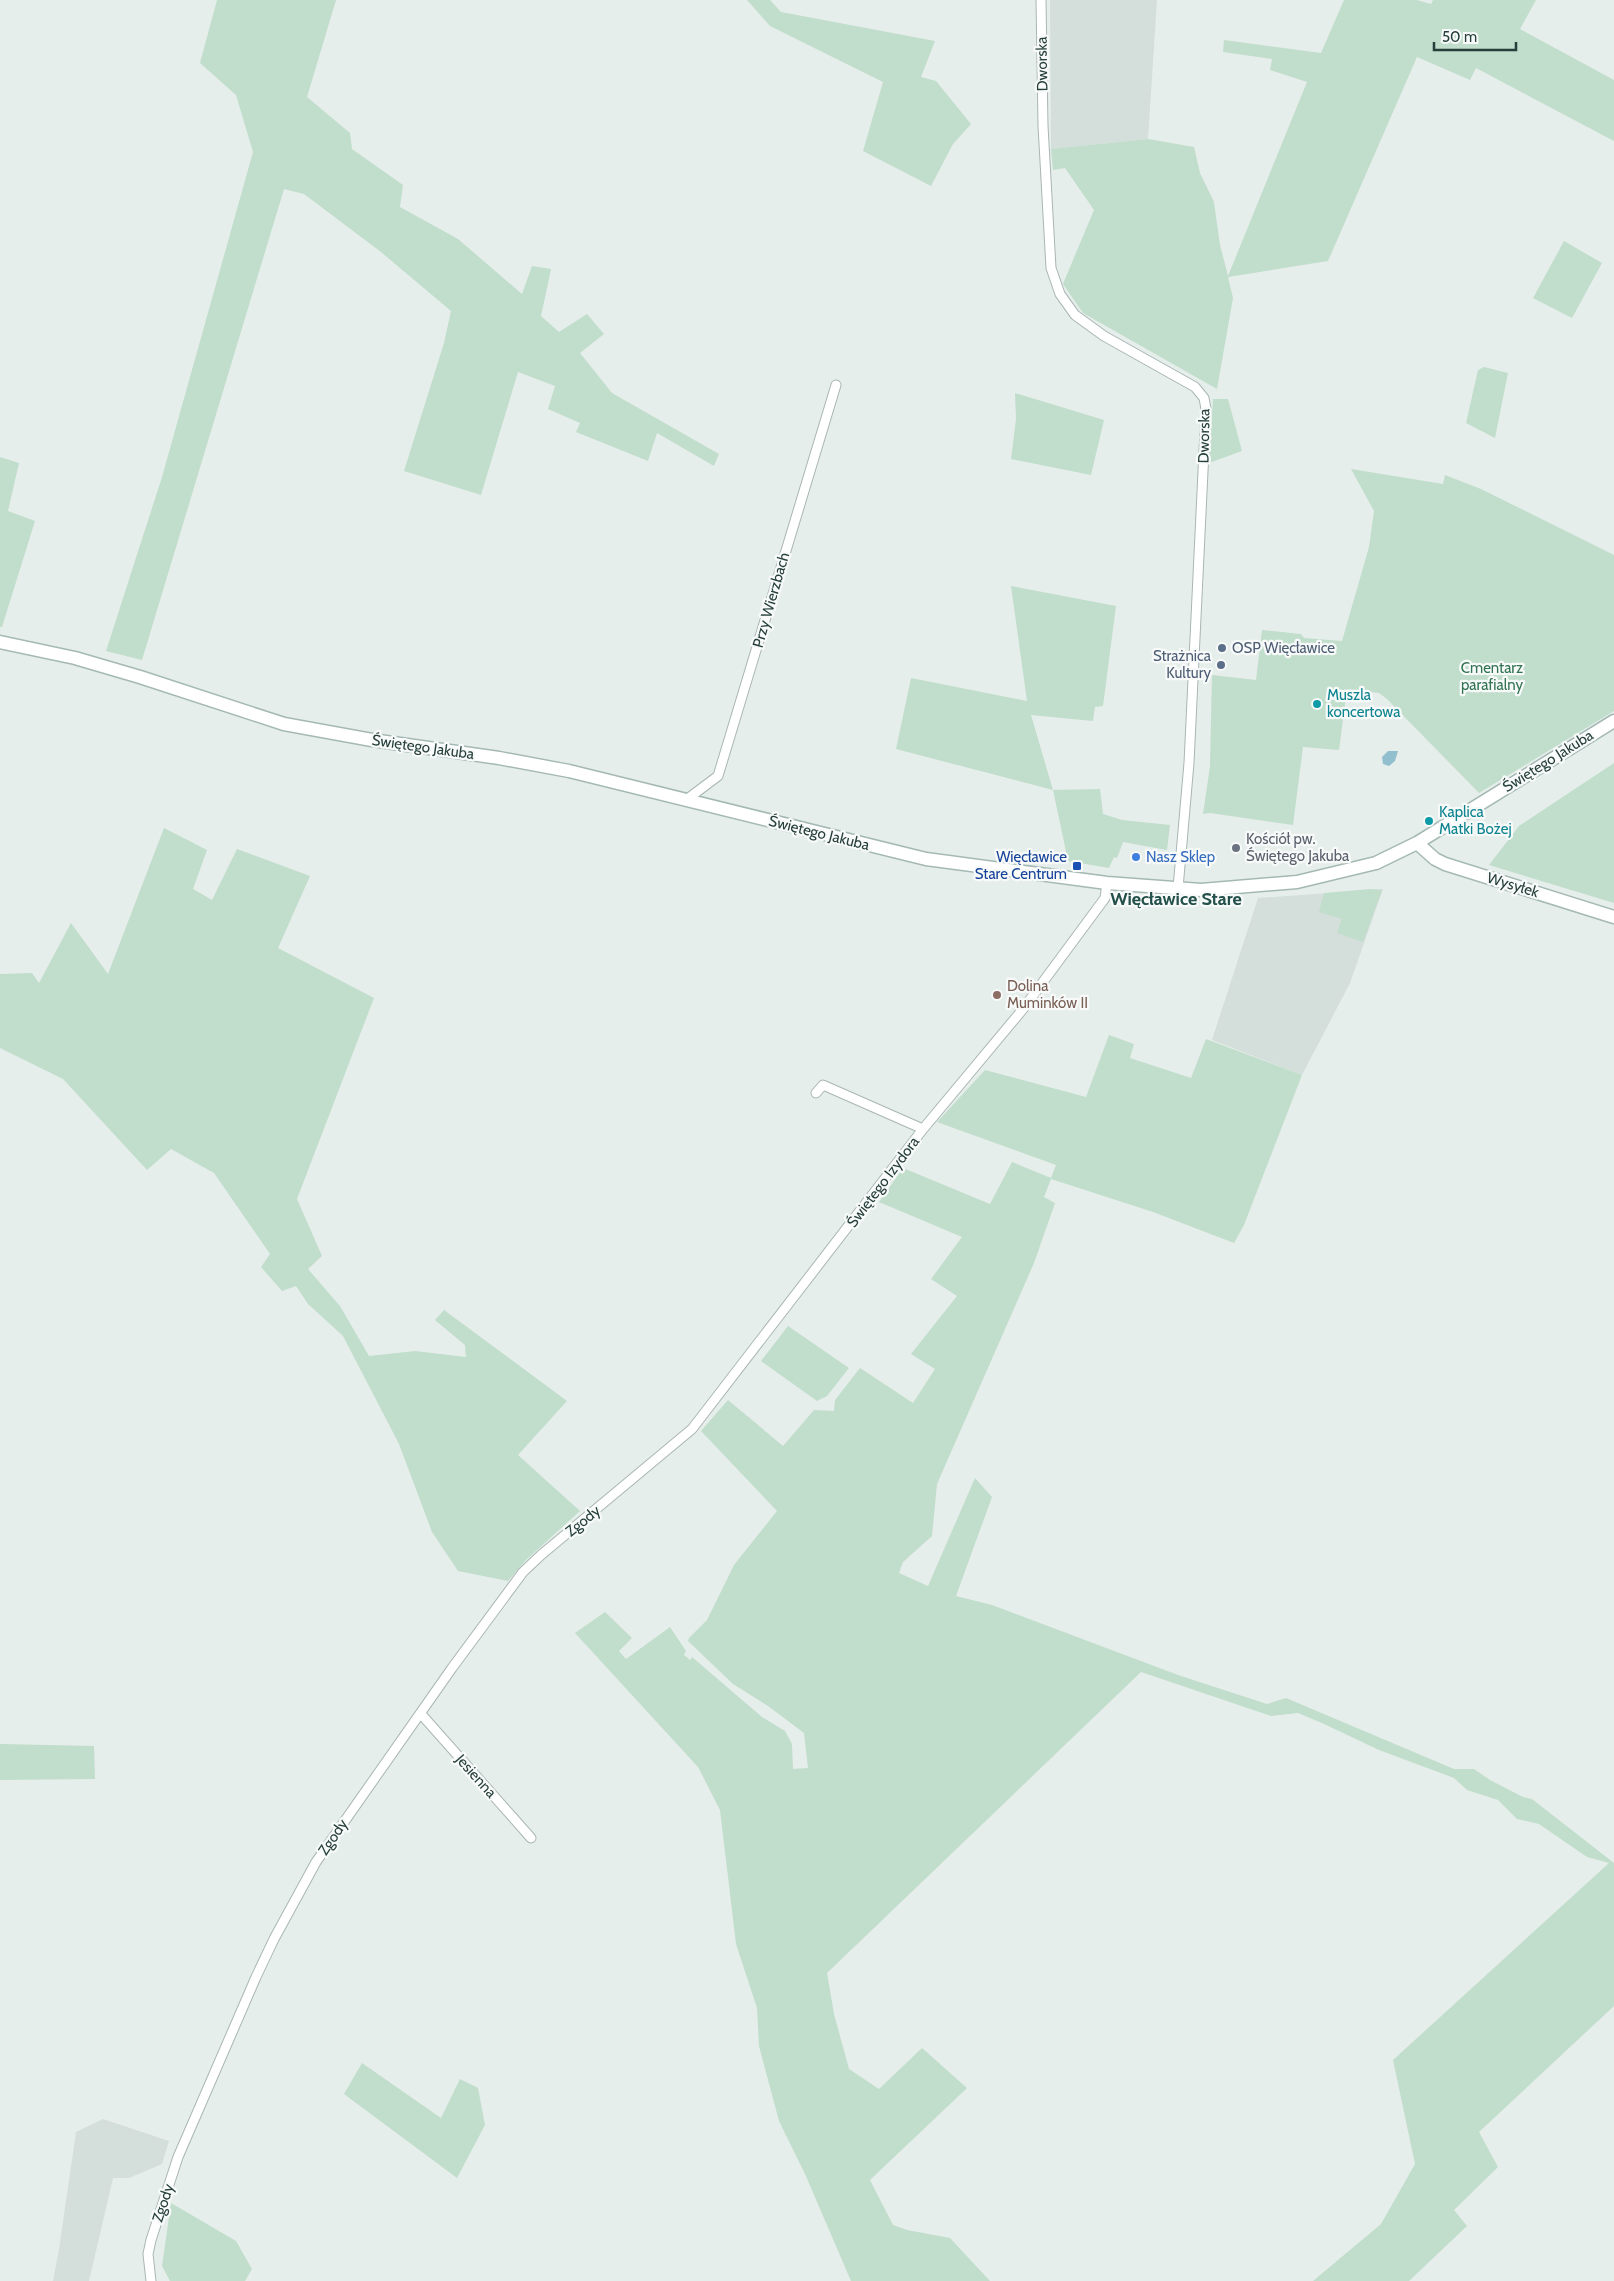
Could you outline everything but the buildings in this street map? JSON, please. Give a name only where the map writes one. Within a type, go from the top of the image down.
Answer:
[{"type":"street","name":"Dworska","points":[[1041,0],[1043,126],[1051,268],[1060,294],[1075,315],[1104,336],[1176,375],[1195,387],[1204,398],[1205,427],[1189,763],[1178,888]]},
{"type":"street","name":"Przy Wierzbach","points":[[686,800],[718,776],[836,385]]},
{"type":"street","name":"Świętego Jakuba","points":[[0,642],[75,658],[284,724],[372,740],[508,759],[569,771],[926,859],[1107,883],[1201,890],[1297,882],[1376,863],[1417,843],[1614,721]]},
{"type":"street","name":"Wysyłek","points":[[1417,843],[1434,859],[1445,864],[1614,918]]},
{"type":"street","name":"Świętego Izydora","points":[[645,1470],[692,1429],[923,1129],[1023,1009],[1105,898],[1107,883]]},
{"type":"street","points":[[816,1093],[823,1085],[923,1129]]},
{"type":"street","name":"Zgody","points":[[152,2281],[150,2247],[178,2157],[274,1938],[316,1862],[523,1572],[645,1470]]},
{"type":"street","name":"Jesienna","points":[[421,1714],[531,1838]]},
{"type":"shaded area","points":[[1050,0],[1157,0],[1148,139],[1051,149]]},
{"type":"shaded area","points":[[1383,889],[1350,983],[1302,1075],[1212,1040],[1258,898]]},
{"type":"shaded area","points":[[103,2119],[169,2141],[162,2164],[129,2178],[113,2178],[89,2281],[53,2281],[76,2132]]},
{"type":"green space","points":[[217,0],[336,0],[307,97],[350,133],[352,149],[403,185],[400,207],[458,239],[522,294],[532,266],[551,269],[541,316],[559,332],[587,314],[604,334],[580,353],[612,393],[719,454],[714,466],[657,433],[648,461],[576,432],[580,423],[548,409],[555,386],[518,372],[481,495],[404,471],[444,343],[451,311],[381,252],[304,194],[284,189],[142,660],[106,651],[162,477],[253,152],[236,95],[200,63]]},
{"type":"green space","points":[[747,0],[770,0],[781,12],[935,41],[921,77],[936,81],[971,124],[953,144],[931,186],[863,151],[883,82],[770,26]]},
{"type":"green space","points":[[1344,0],[1417,0],[1431,4],[1433,0],[1536,0],[1520,29],[1614,80],[1614,141],[1476,68],[1470,80],[1417,57],[1328,261],[1228,277],[1233,298],[1217,389],[1083,313],[1063,284],[1094,210],[1065,168],[1053,170],[1051,149],[1148,139],[1194,147],[1200,173],[1214,202],[1220,245],[1228,276],[1307,82],[1270,70],[1272,59],[1223,52],[1224,40],[1321,53]]},
{"type":"green space","points":[[1564,241],[1602,263],[1572,318],[1533,298]]},
{"type":"green space","points":[[1484,367],[1508,373],[1495,438],[1466,423],[1478,370]]},
{"type":"green space","points":[[1015,393],[1104,420],[1091,475],[1011,459],[1016,419]]},
{"type":"green space","points":[[1213,399],[1228,399],[1242,451],[1209,463]]},
{"type":"green space","points":[[0,457],[19,463],[8,511],[35,521],[2,627],[0,627]]},
{"type":"green space","name":"Cmentarz parafialny","points":[[1351,469],[1443,484],[1445,475],[1481,489],[1614,555],[1614,711],[1479,793],[1387,699],[1379,693],[1347,689],[1339,750],[1303,747],[1293,825],[1210,813],[1203,814],[1210,766],[1212,675],[1256,680],[1262,630],[1301,634],[1304,638],[1342,641],[1369,547],[1374,511]]},
{"type":"green space","points":[[1011,586],[1116,606],[1103,706],[1095,707],[1093,721],[1031,715],[1053,790],[896,749],[911,678],[1027,701]]},
{"type":"green space","points":[[1614,763],[1614,903],[1489,865],[1519,826]]},
{"type":"green space","points":[[1100,789],[1103,814],[1122,820],[1170,825],[1167,850],[1123,842],[1117,858],[1114,857],[1109,868],[1068,861],[1053,790]]},
{"type":"green space","points":[[164,828],[207,850],[193,889],[212,900],[237,849],[310,876],[278,948],[374,998],[297,1199],[322,1256],[308,1269],[340,1306],[369,1356],[415,1351],[466,1357],[465,1345],[435,1320],[444,1310],[567,1401],[518,1455],[580,1511],[526,1560],[508,1581],[458,1571],[432,1532],[399,1444],[343,1336],[308,1304],[296,1286],[282,1291],[261,1267],[270,1254],[214,1173],[171,1149],[147,1170],[63,1079],[0,1048],[0,974],[32,973],[39,983],[71,923],[108,974]]},
{"type":"green space","points":[[1370,889],[1382,890],[1363,942],[1337,933],[1342,919],[1319,912],[1324,893]]},
{"type":"green space","points":[[1109,1035],[1134,1044],[1130,1058],[1191,1078],[1206,1039],[1302,1075],[1244,1225],[1234,1243],[1153,1212],[1051,1179],[1044,1197],[1055,1203],[1034,1263],[937,1484],[932,1536],[903,1562],[899,1573],[928,1586],[975,1478],[992,1497],[956,1596],[992,1605],[1178,1675],[1267,1704],[1286,1698],[1454,1769],[1474,1769],[1490,1780],[1523,1797],[1532,1799],[1614,1863],[1614,2006],[1479,2132],[1498,2167],[1454,2210],[1467,2226],[1409,2281],[1313,2281],[1381,2224],[1415,2164],[1393,2060],[1609,1863],[1587,1857],[1539,1824],[1517,1819],[1498,1800],[1467,1790],[1454,1778],[1379,1750],[1298,1713],[1271,1716],[1141,1672],[827,1973],[834,2014],[849,2069],[879,2089],[922,2048],[967,2088],[870,2180],[893,2225],[907,2230],[950,2238],[990,2281],[851,2281],[805,2174],[779,2121],[759,2046],[757,2008],[736,1944],[720,1810],[698,1767],[575,1633],[605,1612],[632,1638],[619,1651],[626,1659],[670,1627],[686,1651],[684,1655],[690,1660],[692,1657],[762,1717],[785,1731],[792,1744],[793,1769],[808,1768],[804,1733],[768,1706],[733,1684],[688,1641],[707,1620],[734,1565],[777,1511],[701,1431],[728,1400],[783,1446],[814,1410],[834,1411],[835,1400],[860,1368],[913,1403],[935,1369],[911,1354],[957,1296],[931,1279],[962,1237],[879,1202],[903,1168],[990,1204],[1012,1162],[1051,1178],[1056,1165],[937,1122],[985,1070],[1086,1097]]},
{"type":"green space","points":[[788,1326],[849,1368],[827,1396],[817,1401],[761,1361]]},
{"type":"green space","points":[[0,1744],[94,1746],[95,1779],[0,1780]]},
{"type":"green space","points":[[362,2063],[441,2118],[460,2079],[478,2088],[485,2125],[457,2178],[344,2094]]},
{"type":"green space","points":[[171,2203],[236,2241],[252,2269],[245,2281],[170,2281],[162,2266]]},
{"type":"water","points":[[1388,751],[1398,751],[1395,761],[1389,766],[1383,764],[1382,757]]},
{"type":"place","name":"OSP Więcławice","points":[[1222,648]]},
{"type":"place","name":"Strażnica Kultury","points":[[1221,665]]},
{"type":"place","name":"Muszla koncertowa","points":[[1317,704]]},
{"type":"place","name":"Kaplica Matki Bożej","points":[[1429,821]]},
{"type":"place","name":"Kościół pw. Świętego Jakuba","points":[[1236,848]]},
{"type":"place","name":"Nasz Sklep","points":[[1136,857]]},
{"type":"place","name":"Więcławice Stare Centrum","points":[[1077,866]]},
{"type":"place","name":"Dolina Muminków II","points":[[997,995]]},
{"type":"district","name":"Więcławice Stare","points":[[1176,899]]}]
